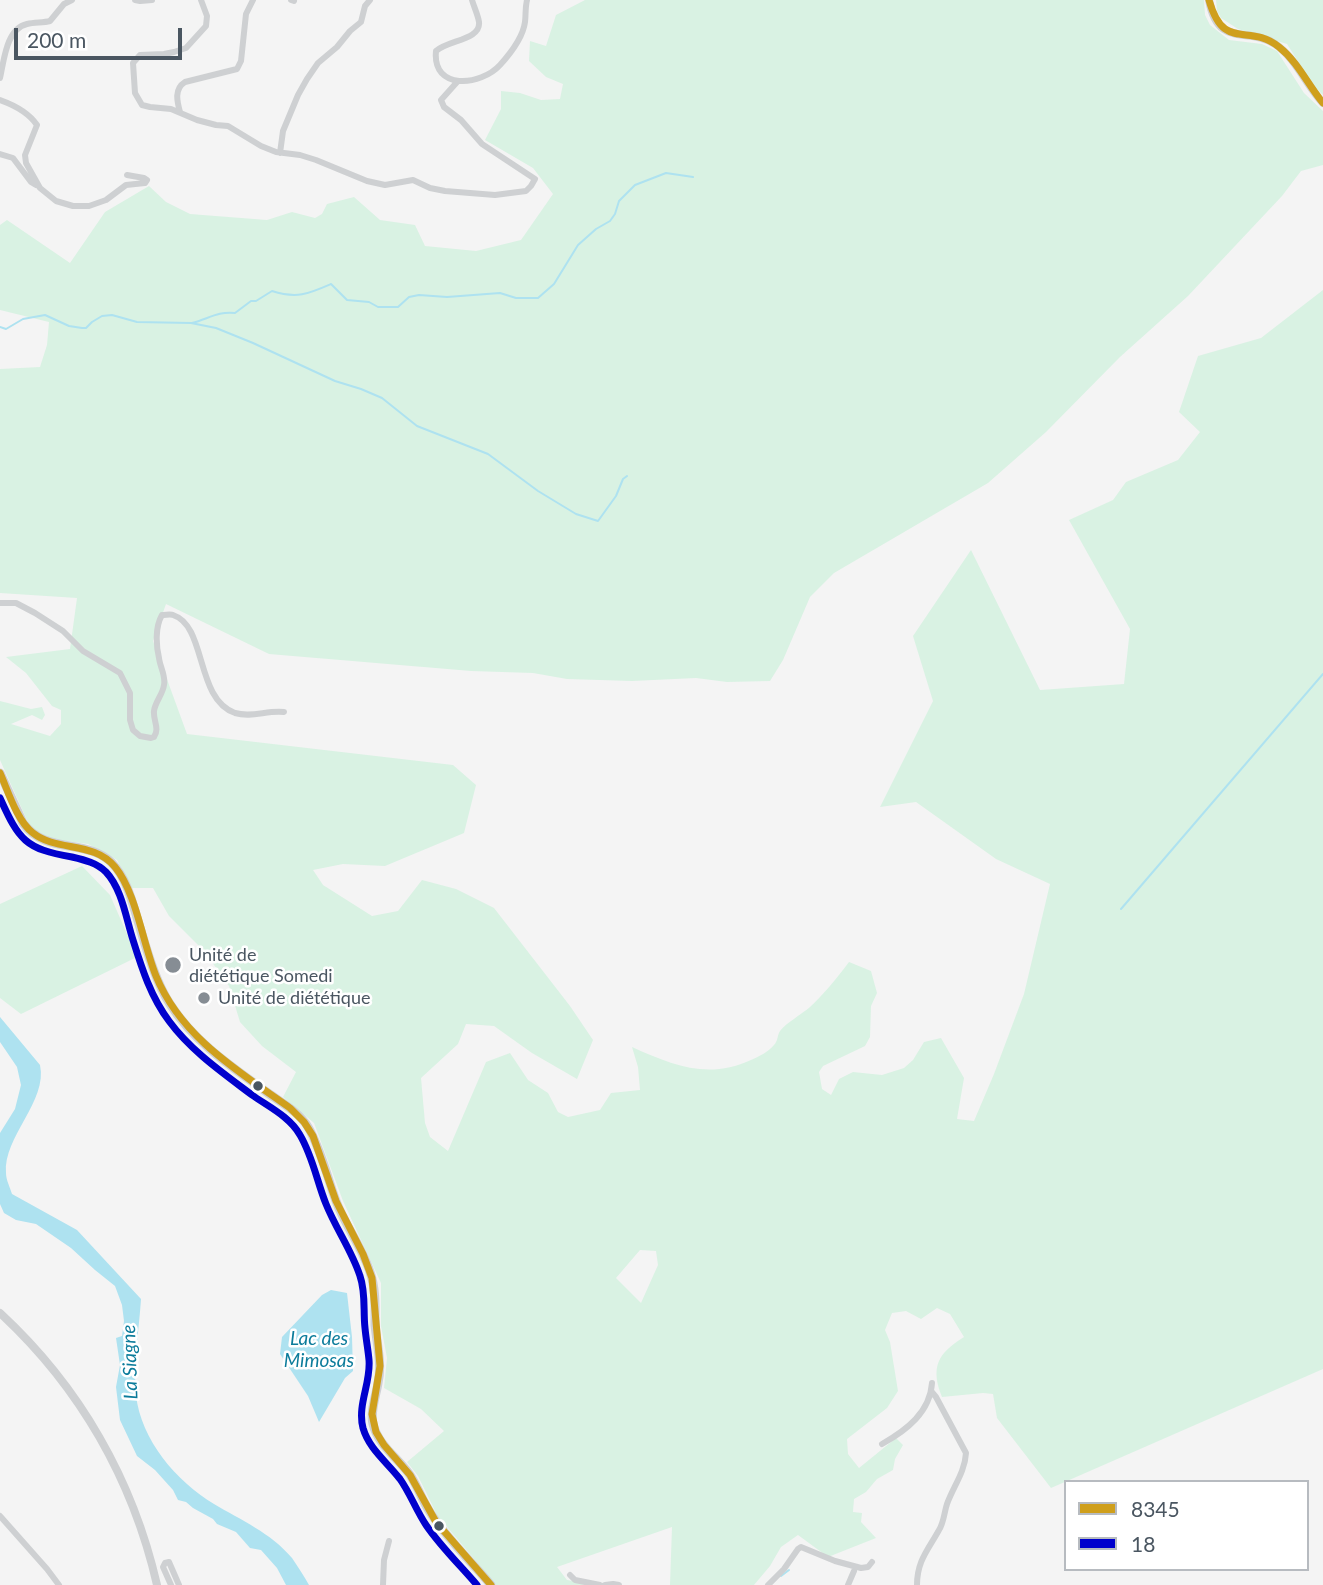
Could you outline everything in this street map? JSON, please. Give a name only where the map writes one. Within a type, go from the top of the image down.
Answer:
[{"type":"main road","points":[[0,773],[28,830],[50,843],[100,855],[116,868],[130,895],[165,994],[196,1037],[287,1106],[309,1128],[339,1208],[370,1271],[374,1287],[380,1359],[372,1423],[380,1441],[411,1478],[429,1512],[491,1585]]},
{"type":"street","points":[[0,78],[6,51],[16,29],[27,24],[50,21],[72,0]]},
{"type":"street","points":[[135,0],[152,0]]},
{"type":"street","points":[[201,0],[207,16],[206,26],[186,48],[174,52],[140,55],[133,63],[135,93],[142,104],[172,109],[197,120],[228,126],[261,146],[316,160],[367,181],[385,185],[413,180],[445,191],[495,195],[526,191],[535,179],[482,144],[461,120],[444,107],[441,100],[458,81]]},
{"type":"street","points":[[180,112],[177,102],[179,86],[185,82],[237,69],[241,61],[246,15],[253,0]]},
{"type":"street","points":[[280,153],[283,131],[307,79],[318,63],[361,22],[365,6],[370,0]]},
{"type":"street","points":[[472,0],[479,24],[478,31],[473,36],[458,39],[436,51],[436,67],[441,74],[458,81],[486,75],[497,68],[525,24],[527,0]]},
{"type":"street","points":[[1209,0],[1215,20],[1227,30],[1268,41],[1287,55],[1323,103]]},
{"type":"street","points":[[0,100],[32,117],[37,125],[25,155],[26,163],[40,188]]},
{"type":"street","points":[[0,154],[13,158],[31,182],[56,201],[74,206],[89,206],[106,200],[126,185],[145,183],[144,178],[127,175]]},
{"type":"street","points":[[0,603],[16,603],[35,613],[63,631],[83,652],[120,673],[130,694],[130,720],[133,730],[140,736],[154,737],[158,730],[154,712],[165,678],[157,641],[162,615],[172,614],[186,624],[214,693],[222,705],[233,712],[246,715],[284,712]]},
{"type":"street","points":[[0,1313],[52,1367],[96,1429],[137,1514],[158,1585]]},
{"type":"street","points":[[883,1444],[900,1434],[922,1414],[932,1383]]},
{"type":"street","points":[[916,1585],[924,1552],[944,1521],[946,1507],[966,1461],[966,1453],[931,1391]]},
{"type":"street","points":[[0,1516],[59,1585]]},
{"type":"street","points":[[383,1585],[384,1560],[389,1541]]},
{"type":"street","points":[[768,1585],[801,1547],[861,1568],[872,1563]]},
{"type":"street","points":[[171,1585],[163,1567],[169,1562],[179,1585]]},
{"type":"street","points":[[848,1585],[853,1571]]},
{"type":"street","points":[[570,1575],[575,1580],[619,1585]]},
{"type":"green space","points":[[585,0],[1204,0],[1205,15],[1210,25],[1229,40],[1262,44],[1277,51],[1304,93],[1323,111],[1323,165],[1301,171],[1282,196],[1188,296],[1120,357],[1046,432],[988,483],[834,573],[810,597],[783,660],[770,681],[727,682],[696,678],[632,681],[567,679],[533,673],[471,671],[269,654],[166,604],[153,641],[187,734],[453,765],[476,785],[464,833],[385,866],[343,864],[313,870],[323,885],[372,916],[398,911],[422,880],[456,889],[494,908],[593,1040],[577,1079],[532,1053],[494,1026],[466,1024],[458,1044],[421,1078],[425,1123],[430,1137],[448,1151],[486,1062],[510,1053],[528,1080],[548,1093],[558,1112],[568,1117],[600,1110],[611,1093],[640,1090],[638,1067],[632,1047],[690,1068],[720,1069],[751,1060],[772,1047],[783,1028],[815,1002],[849,962],[871,971],[877,993],[871,1006],[870,1037],[865,1046],[823,1066],[819,1072],[822,1089],[831,1095],[839,1079],[853,1072],[882,1075],[904,1068],[913,1060],[924,1042],[941,1038],[964,1078],[957,1119],[974,1121],[1024,994],[1050,884],[996,859],[916,802],[880,807],[933,701],[913,636],[971,550],[1040,690],[1124,684],[1130,629],[1069,520],[1113,500],[1126,482],[1178,460],[1200,432],[1179,412],[1198,356],[1261,338],[1323,290],[1323,1369],[1064,1480],[1051,1488],[997,1418],[993,1394],[942,1397],[937,1377],[939,1362],[948,1349],[964,1337],[950,1314],[937,1308],[921,1319],[906,1311],[892,1313],[885,1330],[890,1342],[898,1391],[887,1408],[847,1439],[848,1454],[859,1468],[896,1438],[903,1445],[895,1459],[893,1470],[877,1479],[866,1492],[854,1499],[853,1512],[862,1513],[861,1522],[876,1538],[828,1557],[798,1535],[781,1547],[754,1585],[670,1585],[672,1527],[557,1567],[567,1580],[595,1585],[496,1585],[437,1515],[418,1476],[407,1462],[444,1431],[421,1409],[384,1388],[387,1358],[381,1326],[381,1283],[343,1201],[314,1123],[283,1097],[296,1072],[262,1046],[240,1022],[229,986],[204,951],[169,916],[153,888],[132,888],[117,860],[88,844],[51,839],[30,827],[0,760],[0,701],[31,709],[42,707],[45,715],[42,720],[32,715],[11,724],[50,736],[61,724],[61,710],[52,706],[26,673],[6,657],[70,649],[77,598],[0,593],[0,369],[40,367],[47,345],[49,322],[0,310],[0,225],[7,220],[70,263],[105,212],[149,186],[166,202],[190,214],[267,220],[292,212],[315,218],[322,214],[327,204],[354,197],[380,220],[415,225],[425,246],[476,251],[521,240],[553,194],[533,168],[485,140],[501,109],[501,91],[520,93],[541,100],[560,99],[563,84],[546,77],[529,61],[530,41],[546,46],[556,15]],"holes":[[[640,1250],[656,1251],[658,1265],[641,1303],[616,1278]]]},
{"type":"green space","points":[[1216,0],[1323,0],[1323,95],[1313,85],[1287,44],[1238,29],[1221,18]]},
{"type":"green space","points":[[82,866],[110,895],[137,957],[21,1014],[0,998],[0,904]]},
{"type":"water","name":"La Siagne","points":[[0,1017],[40,1065],[41,1078],[38,1092],[11,1146],[7,1160],[6,1176],[12,1194],[77,1230],[141,1299],[136,1395],[145,1428],[163,1458],[186,1484],[200,1495],[275,1541],[292,1558],[309,1585],[286,1585],[277,1568],[261,1550],[250,1548],[236,1532],[217,1524],[186,1502],[178,1500],[173,1490],[155,1470],[137,1456],[120,1420],[116,1387],[120,1365],[116,1338],[122,1336],[124,1321],[115,1286],[71,1248],[36,1224],[16,1220],[4,1213],[0,1204],[0,1133],[15,1109],[21,1085],[17,1067],[0,1042]]},
{"type":"water","name":"Lac des Mimosas","points":[[331,1290],[347,1293],[353,1371],[345,1378],[319,1422],[308,1396],[280,1354],[282,1337],[322,1295]]},
{"type":"waterway","points":[[192,323],[218,314],[235,313],[251,301],[256,301],[272,291],[289,295],[302,294],[331,284],[347,300],[369,302],[378,307],[398,307],[409,297],[419,295],[447,297],[500,293],[516,298],[538,298],[554,284],[578,245],[610,221],[619,201],[635,185],[666,173],[693,177]]},
{"type":"waterway","points":[[0,327],[6,329],[23,319],[45,315],[69,326],[86,328],[102,316],[112,315],[137,322],[191,323],[216,328],[335,381],[382,398],[417,426],[488,454],[538,491],[576,514],[598,521],[627,476]]},
{"type":"waterway","points":[[1121,909],[1323,674]]},
{"type":"waterway","points":[[781,1576],[789,1570]]},
{"type":"transit line","name":"8345","points":[[1209,0],[1215,16],[1230,32],[1268,40],[1286,53],[1323,103]]},
{"type":"transit line","name":"8345","points":[[0,773],[18,813],[33,833],[53,843],[97,853],[115,867],[134,904],[156,976],[180,1017],[231,1066],[290,1108],[313,1136],[336,1201],[372,1278],[380,1366],[372,1414],[376,1432],[410,1475],[436,1522],[491,1585]]},
{"type":"transit line","name":"18","points":[[0,798],[19,833],[34,846],[90,862],[106,872],[120,895],[148,982],[169,1021],[197,1052],[285,1118],[300,1135],[326,1204],[362,1282],[369,1360],[362,1411],[366,1436],[400,1479],[432,1533],[477,1585]]},
{"type":"place","name":"Unité de diététique Somedi","points":[[173,965]]},
{"type":"place","name":"Unité de diététique","points":[[204,998]]}]
